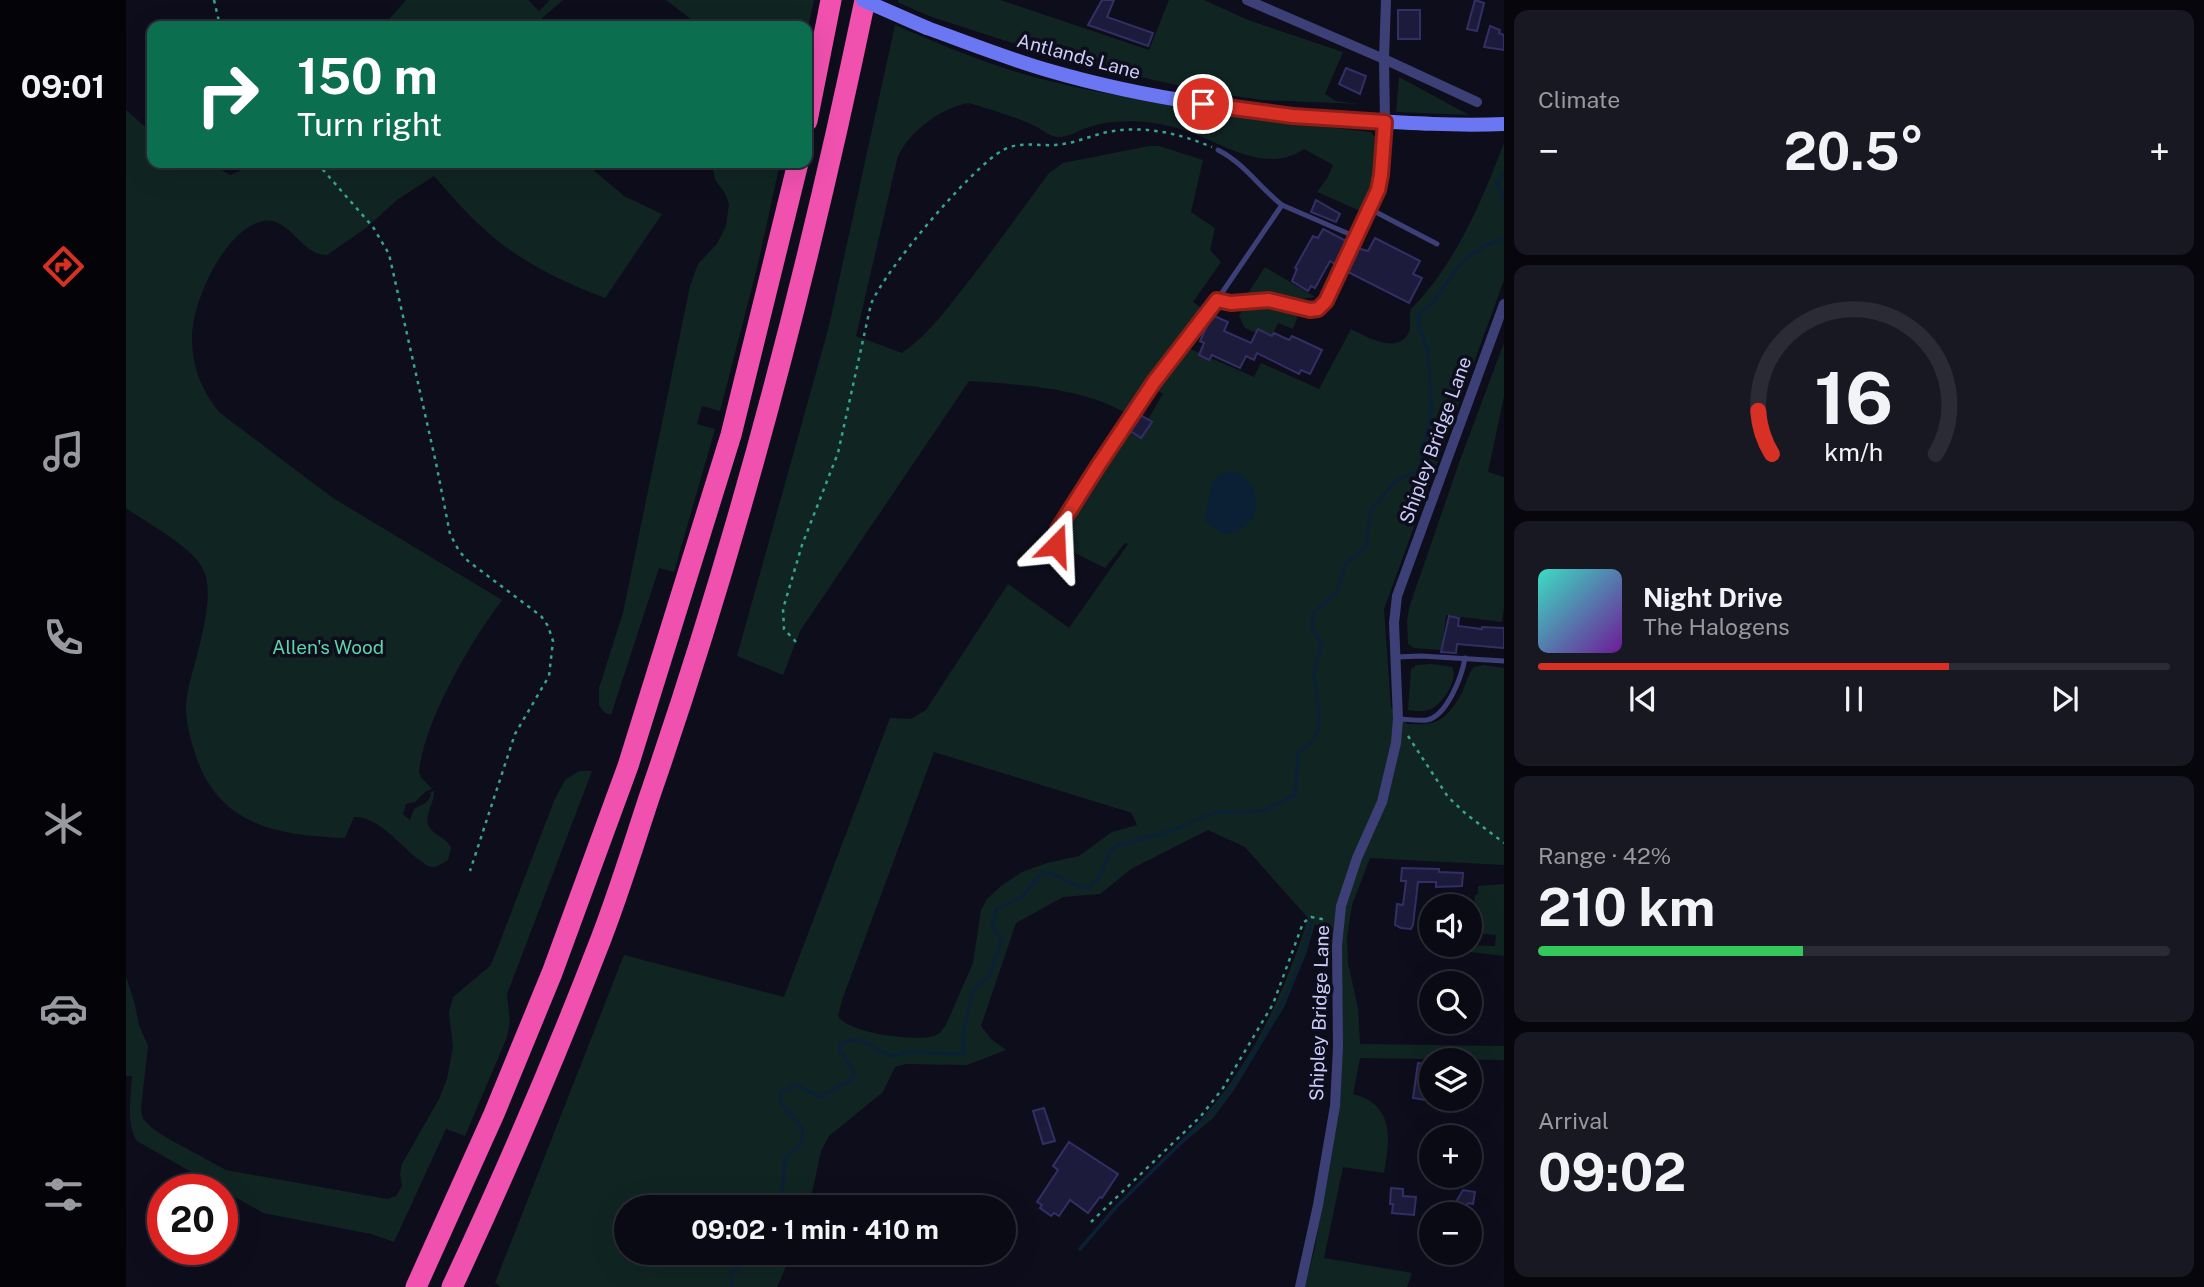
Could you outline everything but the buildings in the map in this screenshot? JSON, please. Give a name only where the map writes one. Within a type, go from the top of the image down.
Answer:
[{"type":"highway","points":[[812,96],[831,0]]},
{"type":"highway","points":[[452,1287],[487,1212],[598,947],[684,698],[770,407],[814,236],[864,0]]},
{"type":"highway","points":[[416,1287],[494,1114],[547,986],[628,766],[731,435],[797,168]]},
{"type":"main road","name":"Antlands Lane","points":[[864,0],[926,28],[1017,61],[1116,87],[1230,108],[1293,116],[1432,124],[1504,124]]},
{"type":"street","points":[[1247,0],[1477,102]]},
{"type":"street","points":[[1385,122],[1386,0]]},
{"type":"street","name":"Shipley Bridge Lane","points":[[1300,1287],[1333,1123],[1337,1061],[1339,921],[1347,884],[1387,786],[1395,752],[1398,723],[1394,614],[1399,587],[1504,304]]},
{"type":"lane","points":[[1217,300],[1231,303],[1269,300],[1310,310],[1318,309],[1326,301],[1370,209],[1381,175],[1385,122]]},
{"type":"lane","points":[[1218,150],[1237,162],[1282,205],[1356,237]]},
{"type":"lane","points":[[1056,545],[1058,529],[1098,466],[1154,382],[1217,300],[1282,205]]},
{"type":"lane","points":[[1370,209],[1437,244]]},
{"type":"lane","points":[[1396,657],[1504,661]]},
{"type":"lane","points":[[1398,723],[1427,720],[1437,714],[1457,687],[1465,658]]},
{"type":"path","points":[[214,0],[219,21]]},
{"type":"path","points":[[796,642],[784,629],[783,609],[806,535],[838,453],[871,304],[887,277],[927,227],[982,167],[1010,147],[1056,145],[1109,132],[1145,129],[1189,138],[1218,150]]},
{"type":"path","points":[[321,168],[378,233],[389,254],[436,463],[447,525],[455,545],[468,561],[536,611],[551,633],[553,649],[549,676],[522,719],[511,744],[470,872]]},
{"type":"path","points":[[1398,723],[1415,744],[1448,797],[1504,844]]},
{"type":"path","points":[[1091,1222],[1201,1116],[1223,1088],[1273,1004],[1303,923],[1311,917],[1339,921]]},
{"type":"green space","points":[[406,0],[528,0],[539,11],[550,0],[563,0],[539,21],[387,21]]},
{"type":"green space","points":[[666,0],[814,0],[810,21],[693,21]]},
{"type":"green space","points":[[898,0],[1000,0],[1149,50],[1169,0],[1204,0],[1248,20],[1343,52],[1325,94],[1336,101],[1358,104],[1263,100],[1212,93],[1065,60],[932,17],[899,3]]},
{"type":"green space","points":[[895,25],[990,63],[1062,84],[1213,112],[1371,132],[1375,137],[1373,182],[1363,212],[1317,192],[1333,165],[1304,149],[1288,157],[1255,157],[1189,132],[1142,122],[1099,124],[1066,136],[1055,137],[1019,119],[969,103],[937,115],[916,131],[901,150],[897,160],[856,336],[902,353],[911,346],[948,308],[1049,173],[1063,163],[1149,146],[1159,146],[1203,160],[1191,212],[1215,228],[1210,250],[1221,262],[1193,302],[1203,309],[1195,321],[1189,320],[1191,327],[1127,414],[1092,398],[1072,393],[969,381],[800,631],[783,675],[737,656],[829,326]]},
{"type":"green space","points":[[1399,77],[1469,115],[1396,112]]},
{"type":"green space","name":"Allen's Wood","points":[[126,110],[147,128],[147,168],[218,168],[230,175],[242,168],[591,168],[624,196],[662,214],[605,298],[556,277],[496,240],[434,176],[397,200],[366,228],[327,255],[310,249],[281,224],[263,221],[249,227],[235,238],[223,253],[212,270],[197,307],[192,339],[196,369],[203,388],[220,413],[333,498],[502,600],[463,659],[430,729],[419,772],[432,789],[415,802],[406,804],[403,814],[410,820],[414,809],[427,801],[434,791],[428,824],[451,848],[448,860],[431,867],[380,826],[363,818],[354,817],[345,838],[296,834],[253,822],[219,797],[205,777],[195,753],[186,711],[206,615],[208,599],[204,571],[199,562],[170,536],[126,508]]},
{"type":"green space","points":[[1504,143],[1504,280],[1384,609],[1391,708],[1407,724],[1426,724],[1446,715],[1462,693],[1474,667],[1483,665],[1504,668],[1504,865],[1370,858],[1352,905],[1347,937],[1348,963],[1358,1008],[1360,1044],[1504,1046],[1504,1060],[1482,1060],[1482,1048],[1419,1048],[1419,1059],[1360,1058],[1353,1094],[1367,1099],[1383,1115],[1388,1136],[1384,1173],[1343,1167],[1324,1258],[1412,1273],[1407,1287],[1305,1287],[1315,1247],[1335,1130],[1340,952],[1331,952],[1330,936],[1315,924],[1284,1007],[1234,1090],[1213,1118],[1157,1165],[1213,1106],[1248,1056],[1272,1012],[1308,918],[1245,847],[1208,830],[1131,869],[1100,894],[1063,897],[1016,923],[981,1026],[991,1039],[1006,1050],[967,1065],[906,1064],[895,1067],[883,1092],[829,1136],[821,1151],[812,1195],[614,1195],[614,1265],[787,1265],[777,1287],[501,1287],[495,1283],[624,955],[784,997],[890,718],[911,719],[926,710],[1008,584],[1069,628],[1128,544],[1125,543],[1105,568],[1075,553],[1067,527],[1130,431],[1141,438],[1151,421],[1148,419],[1163,394],[1157,390],[1188,348],[1254,377],[1261,363],[1319,389],[1351,329],[1381,342],[1397,343],[1404,339],[1410,330],[1411,309],[1441,272],[1476,210]],"holes":[[[934,752],[1132,814],[1137,825],[1112,832],[1079,856],[1022,872],[987,899],[981,910],[973,963],[946,1025],[938,1034],[925,1038],[882,1035],[854,1027],[838,1016]]]},
{"type":"green space","points":[[713,168],[779,168],[757,268],[720,411],[702,406],[697,424],[715,429],[674,572],[659,568],[611,715],[604,712],[599,705],[599,688],[623,613],[690,286],[698,264],[717,244],[726,226],[729,204],[715,180]]},
{"type":"green space","points":[[1265,267],[1315,297],[1301,299],[1248,293]]},
{"type":"green space","points":[[1249,304],[1291,308],[1298,315],[1293,329],[1278,323],[1272,336],[1258,329],[1256,333],[1245,328],[1239,316]]},
{"type":"green space","points":[[1504,343],[1504,396],[1488,472],[1504,477],[1502,622],[1446,615],[1442,650],[1414,648],[1408,644],[1407,620],[1410,605]]},
{"type":"green space","points":[[1416,665],[1452,667],[1454,672],[1449,690],[1431,709],[1408,710],[1411,669]]},
{"type":"green space","points":[[579,771],[592,771],[507,994],[510,1022],[507,1037],[465,1136],[446,1129],[394,1242],[371,1234],[263,1213],[238,1199],[238,1174],[195,1174],[137,1141],[130,1118],[132,1076],[126,1076],[126,977],[139,1025],[148,1046],[141,1108],[143,1119],[152,1128],[226,1170],[387,1199],[396,1196],[402,1186],[402,1164],[439,1099],[447,1079],[453,1047],[449,1013],[453,997],[490,966],[554,801],[565,780]]},
{"type":"green space","points":[[1504,884],[1504,956],[1482,953],[1482,946],[1495,946],[1496,935],[1482,934],[1482,894],[1478,894],[1478,886]]},
{"type":"water","points":[[1230,471],[1251,484],[1256,505],[1247,525],[1224,534],[1204,521],[1212,481],[1222,473]]},
{"type":"waterway","points":[[1504,172],[1497,183],[1504,199]]},
{"type":"waterway","points":[[782,1195],[785,1158],[798,1147],[803,1134],[798,1122],[780,1102],[781,1092],[796,1085],[820,1097],[852,1079],[854,1072],[840,1050],[840,1044],[847,1041],[861,1041],[890,1056],[908,1052],[964,1054],[963,1035],[972,993],[990,975],[1002,940],[992,926],[996,909],[1022,897],[1042,872],[1077,886],[1090,887],[1098,879],[1111,850],[1119,845],[1171,831],[1216,812],[1263,811],[1295,795],[1298,754],[1314,739],[1318,731],[1319,711],[1314,673],[1322,644],[1312,627],[1313,613],[1337,592],[1346,563],[1366,547],[1370,512],[1395,481],[1419,470],[1421,465],[1431,404],[1428,351],[1418,323],[1418,315],[1433,302],[1470,255],[1504,239]]},
{"type":"waterway","points":[[1080,1249],[1117,1206],[1227,1094],[1266,1033],[1289,989],[1306,944],[1311,921]]},
{"type":"waterway","points":[[732,1287],[731,1272],[744,1265]]},
{"type":"route","points":[[1056,545],[1058,529],[1098,466],[1154,382],[1217,300],[1231,303],[1269,300],[1310,310],[1321,307],[1378,190],[1385,122],[1293,116],[1203,104]]}]
